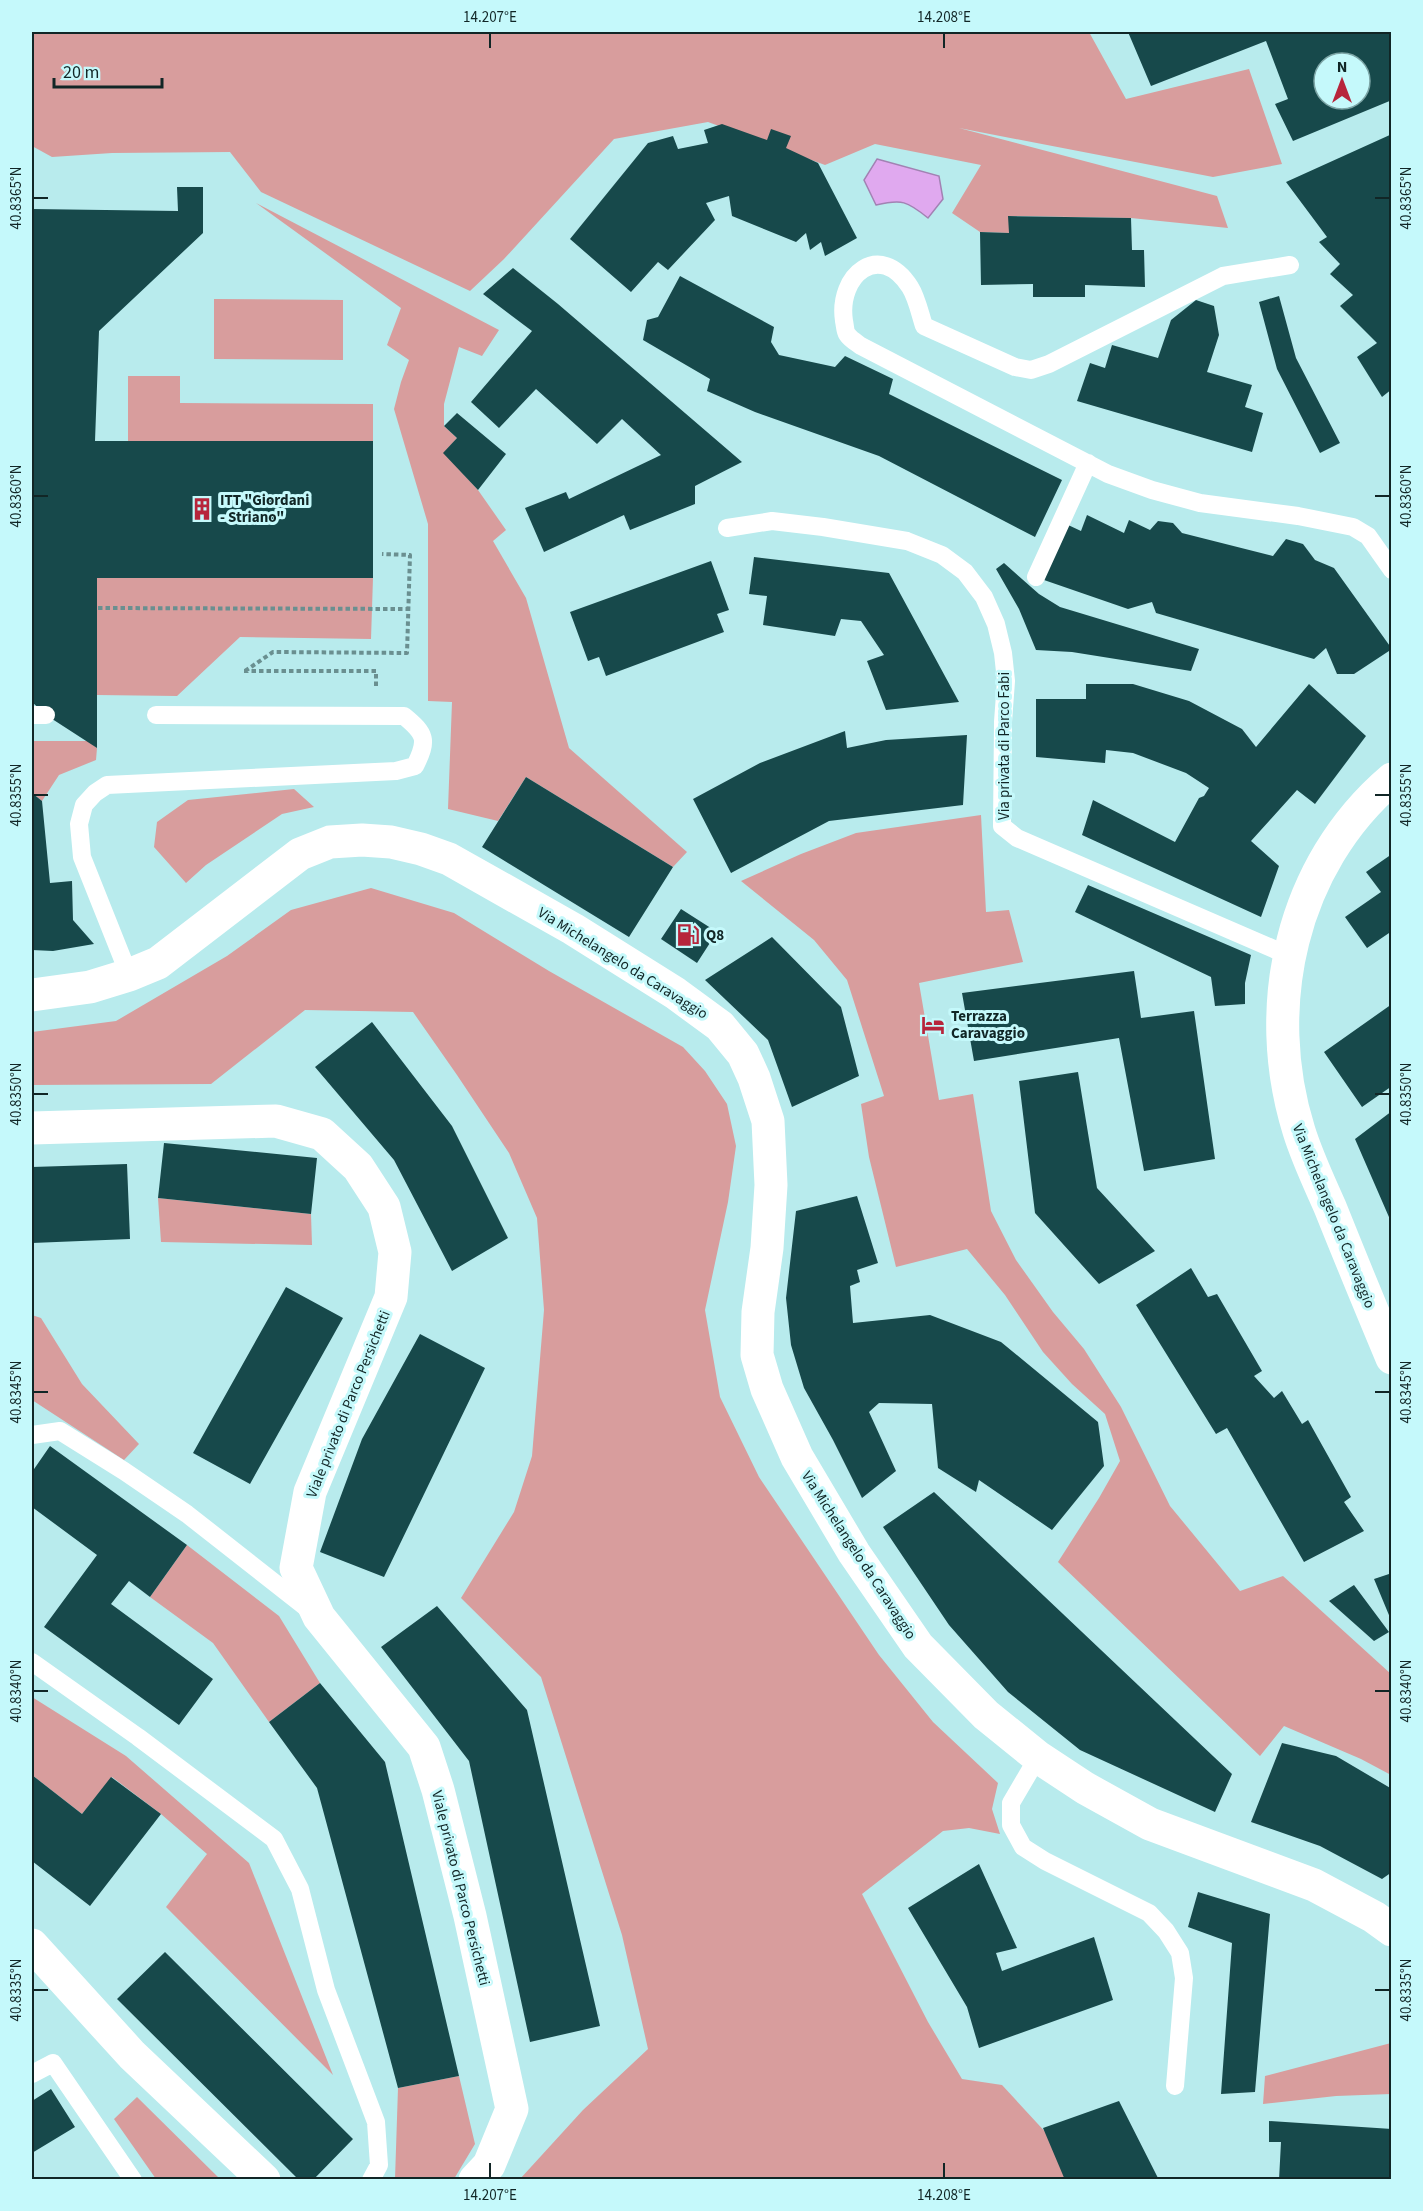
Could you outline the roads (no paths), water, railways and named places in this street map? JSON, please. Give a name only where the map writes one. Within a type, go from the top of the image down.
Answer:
[{"type":"main road","name":"Via Michelangelo da Caravaggio","points":[[1392,779],[1356,814],[1330,852],[1308,891],[1284,984],[1281,1030],[1287,1081],[1299,1131],[1392,1358]]},
{"type":"main road","name":"Via Michelangelo da Caravaggio","points":[[32,995],[90,987],[158,963],[300,854],[330,842],[362,840],[391,842],[449,859],[573,929],[675,993],[720,1026],[743,1054],[754,1078],[768,1121],[771,1185],[767,1248],[758,1312],[757,1355],[777,1414],[797,1457],[855,1553],[918,1646],[986,1715],[1038,1757],[1085,1788],[1150,1824],[1314,1885],[1374,1917],[1392,1930]]},
{"type":"main road","name":"Viale privato di Parco Persichetti","points":[[32,1128],[276,1121],[322,1134],[358,1167],[384,1207],[395,1252],[391,1297],[310,1492],[296,1568],[319,1617],[424,1747],[438,1790],[470,1916],[512,2109],[489,2165],[475,2180]]},
{"type":"main road","points":[[32,1946],[132,2055],[264,2180]]},
{"type":"lane","points":[[1290,265],[1223,276],[1049,364],[1031,370],[1015,367],[924,326],[911,288],[899,273],[885,265],[865,266],[852,277],[845,293],[842,310],[846,333],[861,346],[1108,474],[1152,490],[1200,503],[1298,516],[1353,527],[1368,536],[1392,570]]},
{"type":"lane","points":[[1035,577],[1088,463]]},
{"type":"lane","name":"Via privata di Parco Fabi","points":[[727,528],[772,521],[907,541],[942,555],[965,572],[984,597],[996,624],[1003,653],[1006,681],[1003,722],[1002,826],[1017,838],[1290,956]]},
{"type":"lane","points":[[129,975],[82,856],[79,824],[84,805],[94,793],[107,785],[396,771],[415,766],[424,749],[420,729],[404,716],[156,715]]},
{"type":"lane","points":[[32,1435],[60,1431],[124,1471],[187,1514],[319,1617]]},
{"type":"lane","points":[[32,1662],[138,1737],[274,1839],[300,1889],[326,1990],[376,2122],[379,2165],[371,2180]]},
{"type":"lane","points":[[1038,1757],[1011,1803],[1011,1825],[1023,1847],[1045,1861],[1149,1913],[1166,1931],[1180,1953],[1184,1978],[1175,2086]]},
{"type":"lane","points":[[32,2074],[53,2063],[133,2180]]},
{"type":"place","name":"ITT \"Giordani - Striano\"","points":[[202,509]]},
{"type":"place","name":"Q8","points":[[688,935]]},
{"type":"place","name":"Terrazza Caravaggio","points":[[933,1025]]}]
